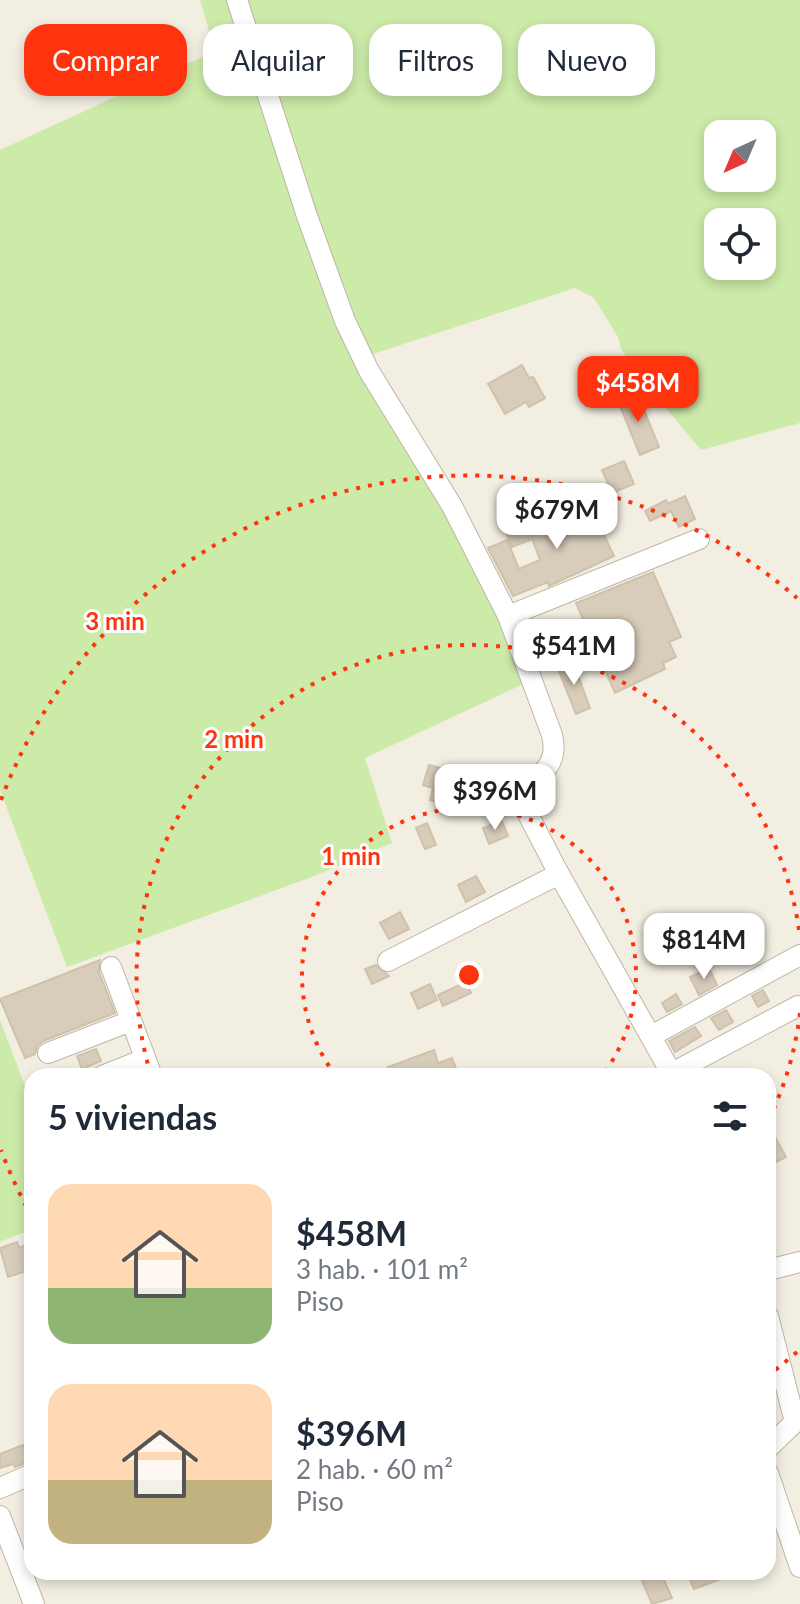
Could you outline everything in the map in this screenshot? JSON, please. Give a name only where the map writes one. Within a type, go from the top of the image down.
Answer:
[{"type":"street","points":[[237,0],[307,216],[345,321],[369,371],[452,506],[508,616],[555,747],[552,763],[518,795],[669,1068]]},
{"type":"street","points":[[508,616],[699,539]]},
{"type":"street","points":[[388,961],[559,874]]},
{"type":"street","points":[[651,1036],[800,955]]},
{"type":"street","points":[[111,967],[148,1068]]},
{"type":"street","points":[[683,1068],[798,1006]]},
{"type":"street","points":[[48,1053],[131,1021]]},
{"type":"street","points":[[776,1268],[800,1262]]},
{"type":"street","points":[[776,1344],[798,1421],[776,1441]]},
{"type":"street","points":[[0,1488],[24,1478]]},
{"type":"street","points":[[776,1496],[800,1567]]},
{"type":"street","points":[[0,1516],[24,1578]]},
{"type":"street","points":[[25,1580],[34,1604]]},
{"type":"green space","points":[[200,0],[800,0],[800,423],[701,450],[647,386],[621,349],[618,337],[594,298],[575,288],[364,357],[452,506],[532,680],[365,758],[392,843],[317,875],[67,967],[0,790],[0,150],[117,96],[187,96],[187,64],[203,57],[203,96],[353,96],[353,24],[207,24]]},
{"type":"green space","points":[[0,1020],[24,1084],[24,1232],[0,1242]]},
{"type":"building","points":[[522,365],[545,398],[529,407],[526,402],[505,414],[488,384]]},
{"type":"building","points":[[597,389],[601,401],[586,406],[582,393]]},
{"type":"building","points":[[637,393],[659,447],[640,455],[618,401]]},
{"type":"building","points":[[624,461],[634,484],[612,493],[602,470]]},
{"type":"building","points":[[584,493],[614,556],[549,586],[548,582],[513,596],[488,548],[507,540],[519,569],[540,560],[530,533],[547,526],[549,531],[573,520],[564,502]]},
{"type":"building","points":[[685,496],[695,519],[679,527],[671,511],[650,521],[645,511],[666,500],[668,504]]},
{"type":"building","points":[[518,508],[530,540],[512,547],[500,516]]},
{"type":"building","points":[[653,572],[681,637],[669,642],[676,657],[663,663],[665,669],[615,693],[576,603]]},
{"type":"building","points":[[572,660],[590,708],[576,714],[557,666]]},
{"type":"building","points":[[429,765],[465,775],[456,807],[430,800],[433,788],[423,785]]},
{"type":"building","points":[[502,821],[508,836],[489,844],[483,828]]},
{"type":"building","points":[[427,823],[436,845],[425,849],[416,828]]},
{"type":"building","points":[[476,876],[485,892],[466,902],[458,885]]},
{"type":"building","points":[[400,912],[409,929],[389,939],[380,923]]},
{"type":"building","points":[[100,960],[99,972],[115,1013],[43,1041],[37,1046],[35,1054],[25,1058],[0,999]]},
{"type":"building","points":[[376,965],[389,976],[372,984],[365,969]]},
{"type":"building","points":[[709,968],[717,985],[699,995],[690,977]]},
{"type":"building","points":[[466,982],[471,993],[443,1006],[438,995]]},
{"type":"building","points":[[430,984],[437,1000],[418,1009],[411,993]]},
{"type":"building","points":[[763,990],[769,1001],[758,1007],[752,996]]},
{"type":"building","points":[[676,994],[682,1004],[667,1012],[662,1003]]},
{"type":"building","points":[[726,1010],[733,1022],[719,1030],[711,1018]]},
{"type":"building","points":[[695,1027],[701,1036],[675,1052],[669,1041]]},
{"type":"building","points":[[96,1049],[101,1061],[82,1068],[77,1056]]},
{"type":"building","points":[[434,1050],[438,1063],[452,1058],[456,1068],[388,1068]]},
{"type":"building","points":[[776,1139],[786,1157],[776,1162]]},
{"type":"building","points":[[17,1242],[19,1248],[24,1246],[24,1272],[8,1277],[0,1248]]},
{"type":"building","points":[[23,1445],[24,1463],[0,1468],[0,1454]]},
{"type":"building","points":[[664,1580],[672,1598],[652,1604],[642,1581]]},
{"type":"building","points":[[690,1580],[718,1580],[694,1589]]}]
